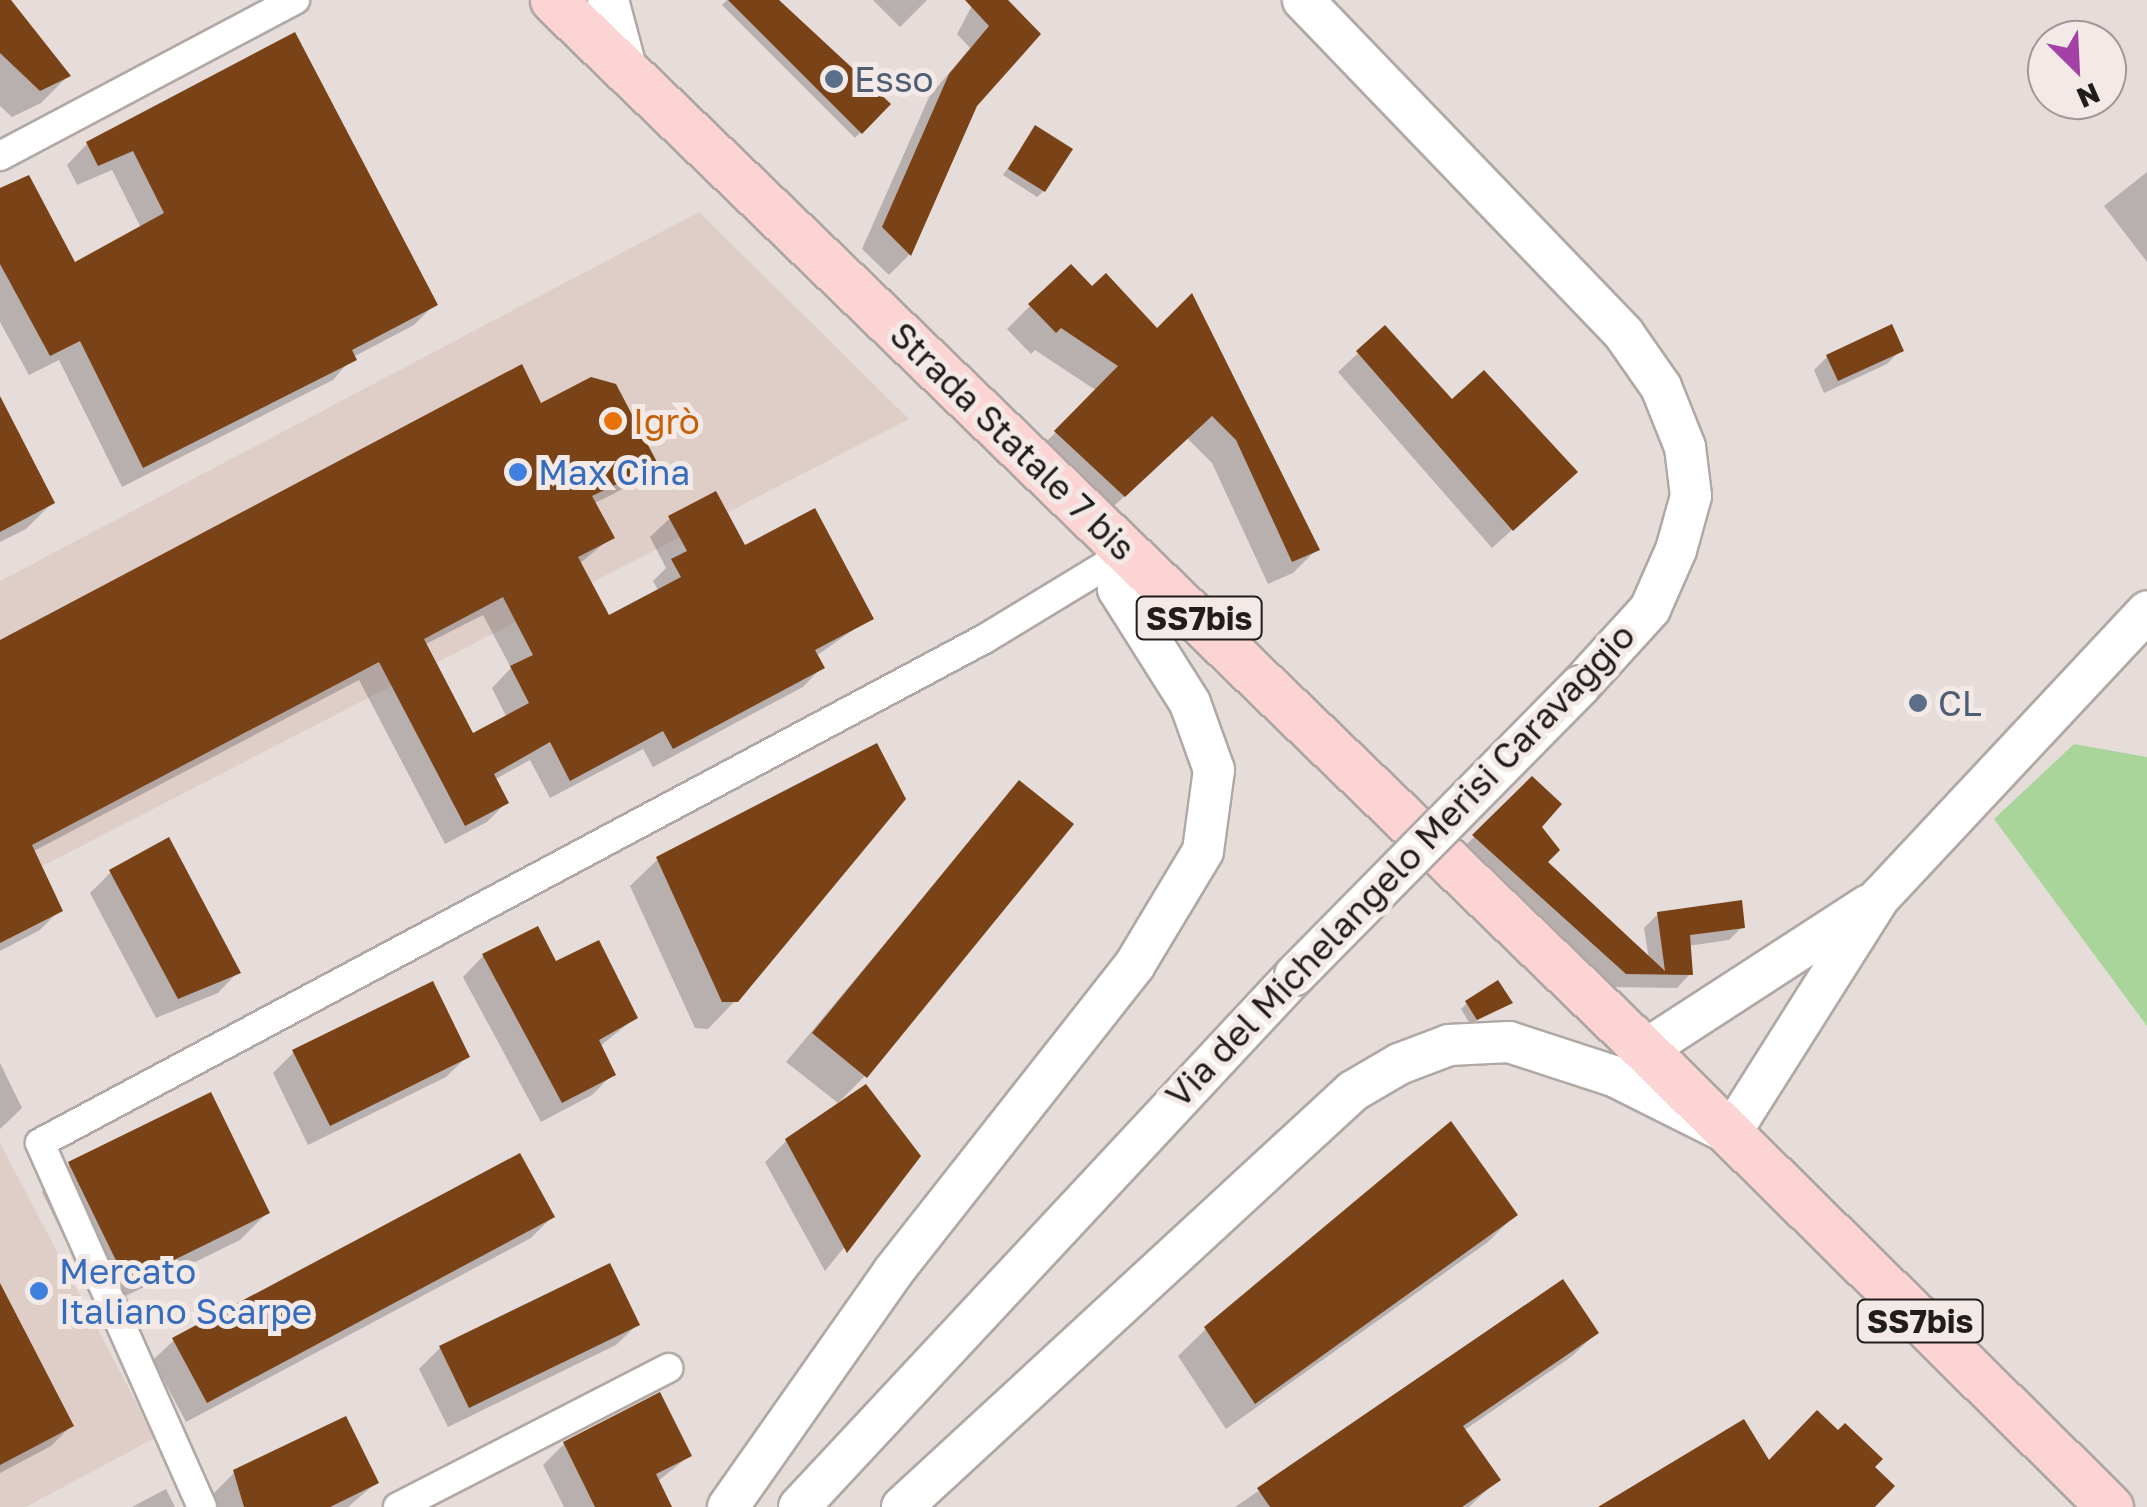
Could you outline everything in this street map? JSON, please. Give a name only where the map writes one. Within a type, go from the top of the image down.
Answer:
[{"type":"main road","name":"Strada Statale 7 bis","points":[[553,0],[1645,1050]]},
{"type":"main road","name":"SS7bis","points":[[1645,1050],[2110,1507]]},
{"type":"street","points":[[0,156],[295,0]]},
{"type":"street","points":[[608,0],[628,75]]},
{"type":"street","name":"Via del Michelangelo Merisi Caravaggio","points":[[799,1507],[1294,975],[1580,686],[1650,608],[1676,550],[1691,496],[1679,432],[1661,387],[1624,334],[1303,0]]},
{"type":"street","points":[[202,1507],[40,1142],[986,638],[1129,551]]},
{"type":"street","points":[[728,1507],[893,1272],[1134,966],[1203,850],[1214,770],[1190,704],[1118,589],[1129,551]]},
{"type":"street","points":[[902,1507],[1352,1091],[1399,1064],[1449,1045],[1509,1042],[1616,1077],[1730,1134],[1880,897],[2147,612]]},
{"type":"street","points":[[1645,1050],[1880,897]]},
{"type":"street","points":[[398,1507],[668,1368]]},
{"type":"shaded area","points":[[699,212],[909,419],[0,888],[0,581]]},
{"type":"shaded area","name":"Mercato Italiano Scarpe","points":[[0,1143],[155,1438],[26,1507],[0,1507]]},
{"type":"green space","points":[[2074,744],[2147,757],[2147,1026],[1994,819]]},
{"type":"building","points":[[0,0],[11,0],[71,76],[40,91],[0,53]]},
{"type":"building","points":[[728,0],[779,0],[891,104],[862,134]]},
{"type":"building","points":[[965,0],[1008,0],[1041,34],[977,106],[911,256],[882,227],[949,74],[989,26]]},
{"type":"building","points":[[295,32],[438,305],[352,350],[357,360],[143,468],[80,341],[50,356],[0,264],[0,188],[29,175],[75,262],[164,213],[133,151],[98,166],[86,142]]},
{"type":"building","points":[[1035,125],[1073,149],[1045,192],[1008,169]]},
{"type":"building","points":[[1071,264],[1092,286],[1106,273],[1157,328],[1192,293],[1320,550],[1292,562],[1236,440],[1212,416],[1125,497],[1054,431],[1118,366],[1061,328],[1056,333],[1028,304]]},
{"type":"building","points":[[1892,324],[1904,351],[1838,381],[1826,355]]},
{"type":"building","points":[[1385,325],[1452,399],[1484,370],[1578,472],[1513,531],[1356,351]]},
{"type":"building","points":[[522,364],[541,403],[591,377],[616,384],[658,464],[592,496],[615,538],[578,557],[609,615],[681,577],[671,559],[687,551],[668,516],[716,491],[745,545],[815,508],[874,619],[815,650],[825,668],[673,749],[663,731],[570,781],[550,742],[494,774],[509,803],[465,826],[379,662],[32,845],[63,911],[0,943],[0,640]],"holes":[[[503,597],[533,655],[510,666],[529,703],[473,733],[424,639]]]},
{"type":"building","points":[[0,396],[55,503],[0,532]]},
{"type":"building","points":[[877,743],[906,799],[738,1002],[722,1002],[656,857]]},
{"type":"building","points":[[1532,776],[1562,804],[1542,827],[1560,850],[1548,862],[1665,971],[1657,912],[1742,900],[1745,928],[1690,935],[1693,975],[1626,974],[1472,835]]},
{"type":"building","points":[[1019,780],[1074,824],[867,1078],[812,1033]]},
{"type":"building","points":[[169,837],[241,973],[178,999],[109,870]]},
{"type":"building","points":[[538,926],[556,961],[599,940],[638,1018],[599,1040],[616,1075],[562,1103],[482,954]]},
{"type":"building","points":[[1498,980],[1513,1003],[1477,1020],[1465,1001]]},
{"type":"building","points":[[433,981],[470,1057],[330,1126],[292,1050]]},
{"type":"building","points":[[866,1084],[921,1156],[847,1253],[785,1139]]},
{"type":"building","points":[[211,1092],[270,1213],[127,1283],[68,1162]]},
{"type":"building","points":[[1451,1121],[1518,1215],[1255,1404],[1204,1327]]},
{"type":"building","points":[[520,1153],[555,1217],[207,1403],[172,1338]]},
{"type":"building","points":[[610,1263],[640,1325],[469,1408],[439,1346]]},
{"type":"building","points":[[1563,1279],[1599,1333],[1463,1426],[1501,1480],[1462,1507],[1270,1507],[1257,1488]]},
{"type":"building","points":[[0,1283],[74,1426],[0,1465]]},
{"type":"building","points":[[660,1392],[692,1456],[656,1474],[672,1507],[595,1507],[563,1442]]},
{"type":"building","points":[[1817,1410],[1838,1430],[1845,1423],[1883,1459],[1875,1467],[1895,1486],[1875,1507],[1598,1507],[1744,1419],[1769,1460]]},
{"type":"building","points":[[346,1416],[379,1483],[330,1507],[244,1507],[233,1470]]},
{"type":"place","name":"Esso","points":[[834,79]]},
{"type":"place","name":"Igrò","points":[[613,421]]},
{"type":"place","name":"Max Cina","points":[[518,472]]},
{"type":"place","name":"CL","points":[[1918,703]]},
{"type":"place","name":"Mercato Italiano Scarpe","points":[[39,1291]]}]
